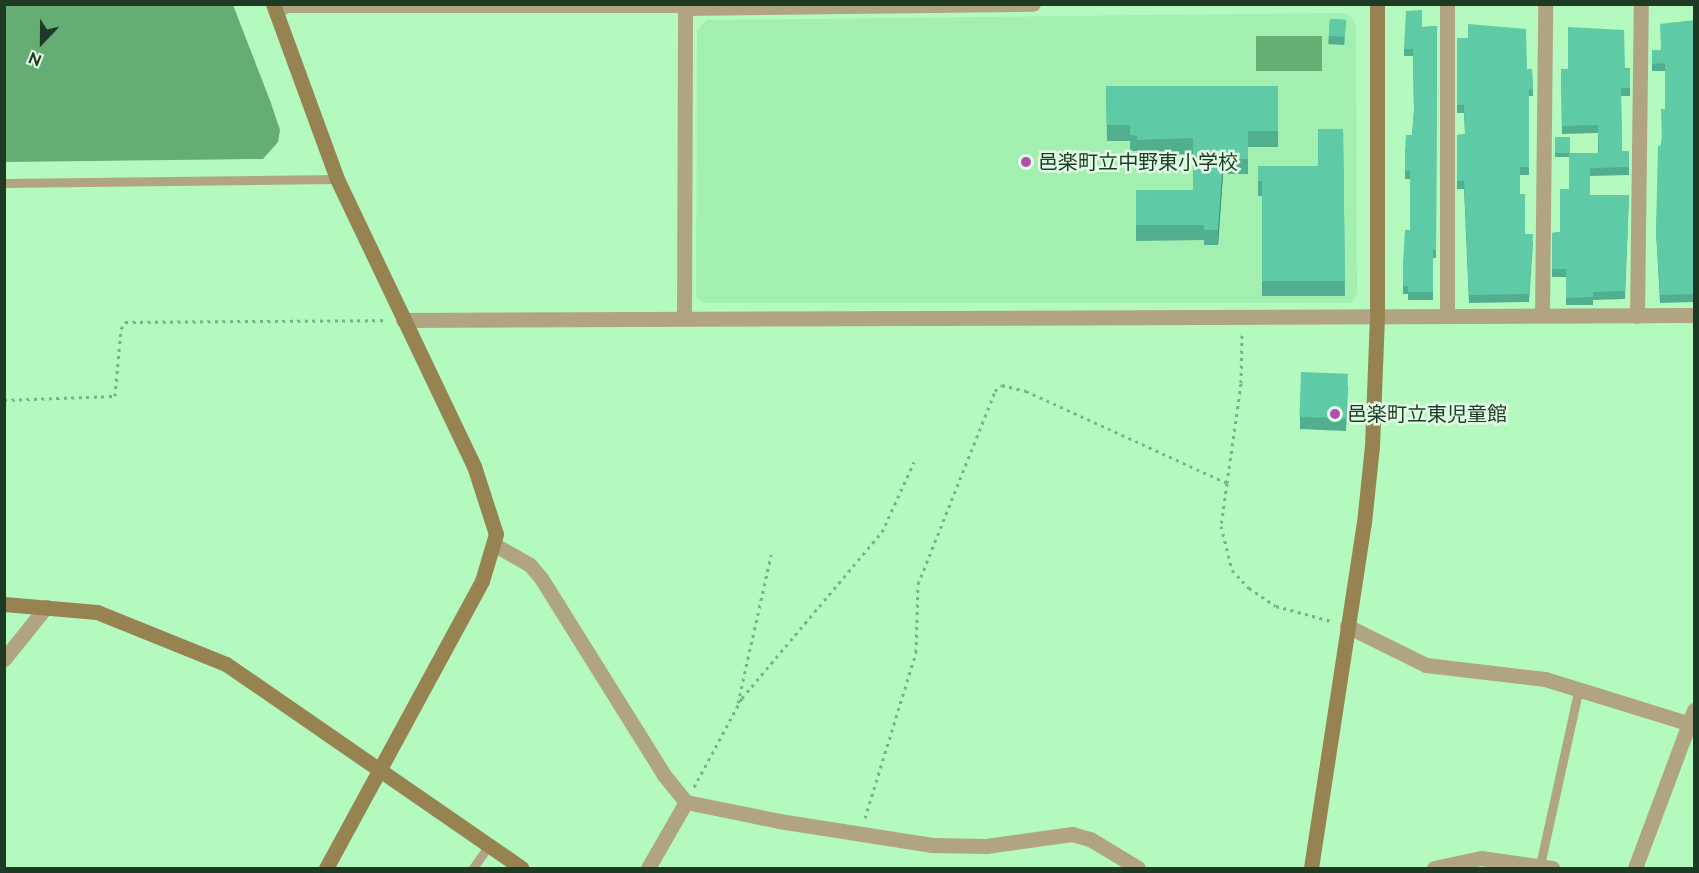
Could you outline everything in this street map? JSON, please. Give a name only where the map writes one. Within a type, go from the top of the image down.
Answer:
[{"type":"street","points":[[684,318],[685,6],[1033,4]]},
{"type":"street","points":[[1311,868],[1372,446],[1377,316],[1377,4]]},
{"type":"street","points":[[1447,4],[1447,316]]},
{"type":"street","points":[[1542,315],[1545,4]]},
{"type":"street","points":[[1637,316],[1641,4]]},
{"type":"street","points":[[275,9],[337,179],[474,466],[493,519],[495,545],[482,581],[382,769],[326,868]]},
{"type":"street","points":[[403,320],[1695,315]]},
{"type":"street","points":[[495,545],[530,565],[542,578],[664,775],[686,802],[932,845],[986,846],[1072,834],[1090,839],[1138,868]]},
{"type":"street","points":[[4,603],[97,612],[226,664],[382,769],[522,868]]},
{"type":"street","points":[[4,659],[45,607]]},
{"type":"street","points":[[1347,626],[1426,665],[1545,679],[1693,720],[1635,868]]},
{"type":"street","points":[[648,868],[686,802]]},
{"type":"street","points":[[1442,867],[1481,858],[1546,867]]},
{"type":"lane","points":[[275,9],[685,6]]},
{"type":"lane","points":[[4,183],[337,179]]},
{"type":"lane","points":[[1546,867],[1579,688]]},
{"type":"lane","points":[[473,868],[489,845]]},
{"type":"path","points":[[1242,315],[1241,383],[1221,526],[1232,570],[1249,588],[1276,606],[1347,626]]},
{"type":"path","points":[[4,400],[115,396],[121,329],[125,322],[403,320]]},
{"type":"path","points":[[860,834],[916,652],[918,584],[995,391],[1002,385],[1026,391],[1227,483]]},
{"type":"path","points":[[686,802],[736,708],[870,550],[894,510],[914,462]]},
{"type":"path","points":[[736,708],[771,555]]},
{"type":"shaded area","points":[[4,5],[233,5],[280,130],[278,142],[263,159],[5,162]]},
{"type":"shaded area","name":"邑楽町立中野東小学校","points":[[1344,13],[1352,17],[1356,27],[1357,294],[1352,303],[704,303],[696,297],[697,30],[707,20]]},
{"type":"shaded area","points":[[1256,36],[1322,36],[1322,71],[1256,71]]},
{"type":"building","points":[[1422,10],[1422,27],[1437,26],[1436,250],[1433,250],[1433,292],[1408,292],[1408,286],[1403,286],[1405,230],[1410,230],[1410,171],[1405,171],[1405,151],[1406,135],[1412,135],[1414,110],[1413,49],[1404,49],[1406,11]]},
{"type":"building","points":[[1330,19],[1346,20],[1345,37],[1329,36]]},
{"type":"building","points":[[1695,20],[1695,294],[1660,295],[1656,230],[1658,146],[1662,145],[1661,109],[1665,109],[1665,63],[1652,64],[1652,50],[1661,50],[1660,24]]},
{"type":"building","points":[[1468,24],[1526,29],[1527,69],[1532,69],[1533,89],[1529,89],[1529,167],[1520,167],[1520,194],[1525,194],[1525,234],[1533,234],[1529,294],[1469,295],[1464,181],[1457,181],[1457,135],[1465,134],[1464,105],[1457,105],[1457,38],[1468,38]]},
{"type":"building","points":[[1568,27],[1624,30],[1625,69],[1630,68],[1630,88],[1621,88],[1622,151],[1629,151],[1629,167],[1590,168],[1590,195],[1629,195],[1625,291],[1593,292],[1593,297],[1566,298],[1566,269],[1552,269],[1552,233],[1560,232],[1560,189],[1569,189],[1569,153],[1599,153],[1598,125],[1562,126],[1561,69],[1568,69]]},
{"type":"building","points":[[1106,86],[1278,86],[1278,131],[1248,131],[1248,159],[1223,159],[1218,230],[1204,230],[1204,225],[1136,225],[1136,190],[1193,190],[1193,138],[1137,140],[1137,136],[1130,135],[1130,125],[1107,125]]},
{"type":"building","points":[[1318,129],[1343,129],[1345,281],[1262,281],[1262,181],[1258,181],[1258,166],[1318,166]]},
{"type":"building","points":[[1555,137],[1570,137],[1570,153],[1555,153]]},
{"type":"building","points":[[1301,372],[1348,374],[1346,419],[1299,417]]},
{"type":"place","name":"邑楽町立中野東小学校","points":[[1026,162]]},
{"type":"place","name":"邑楽町立東児童館","points":[[1335,414]]}]
